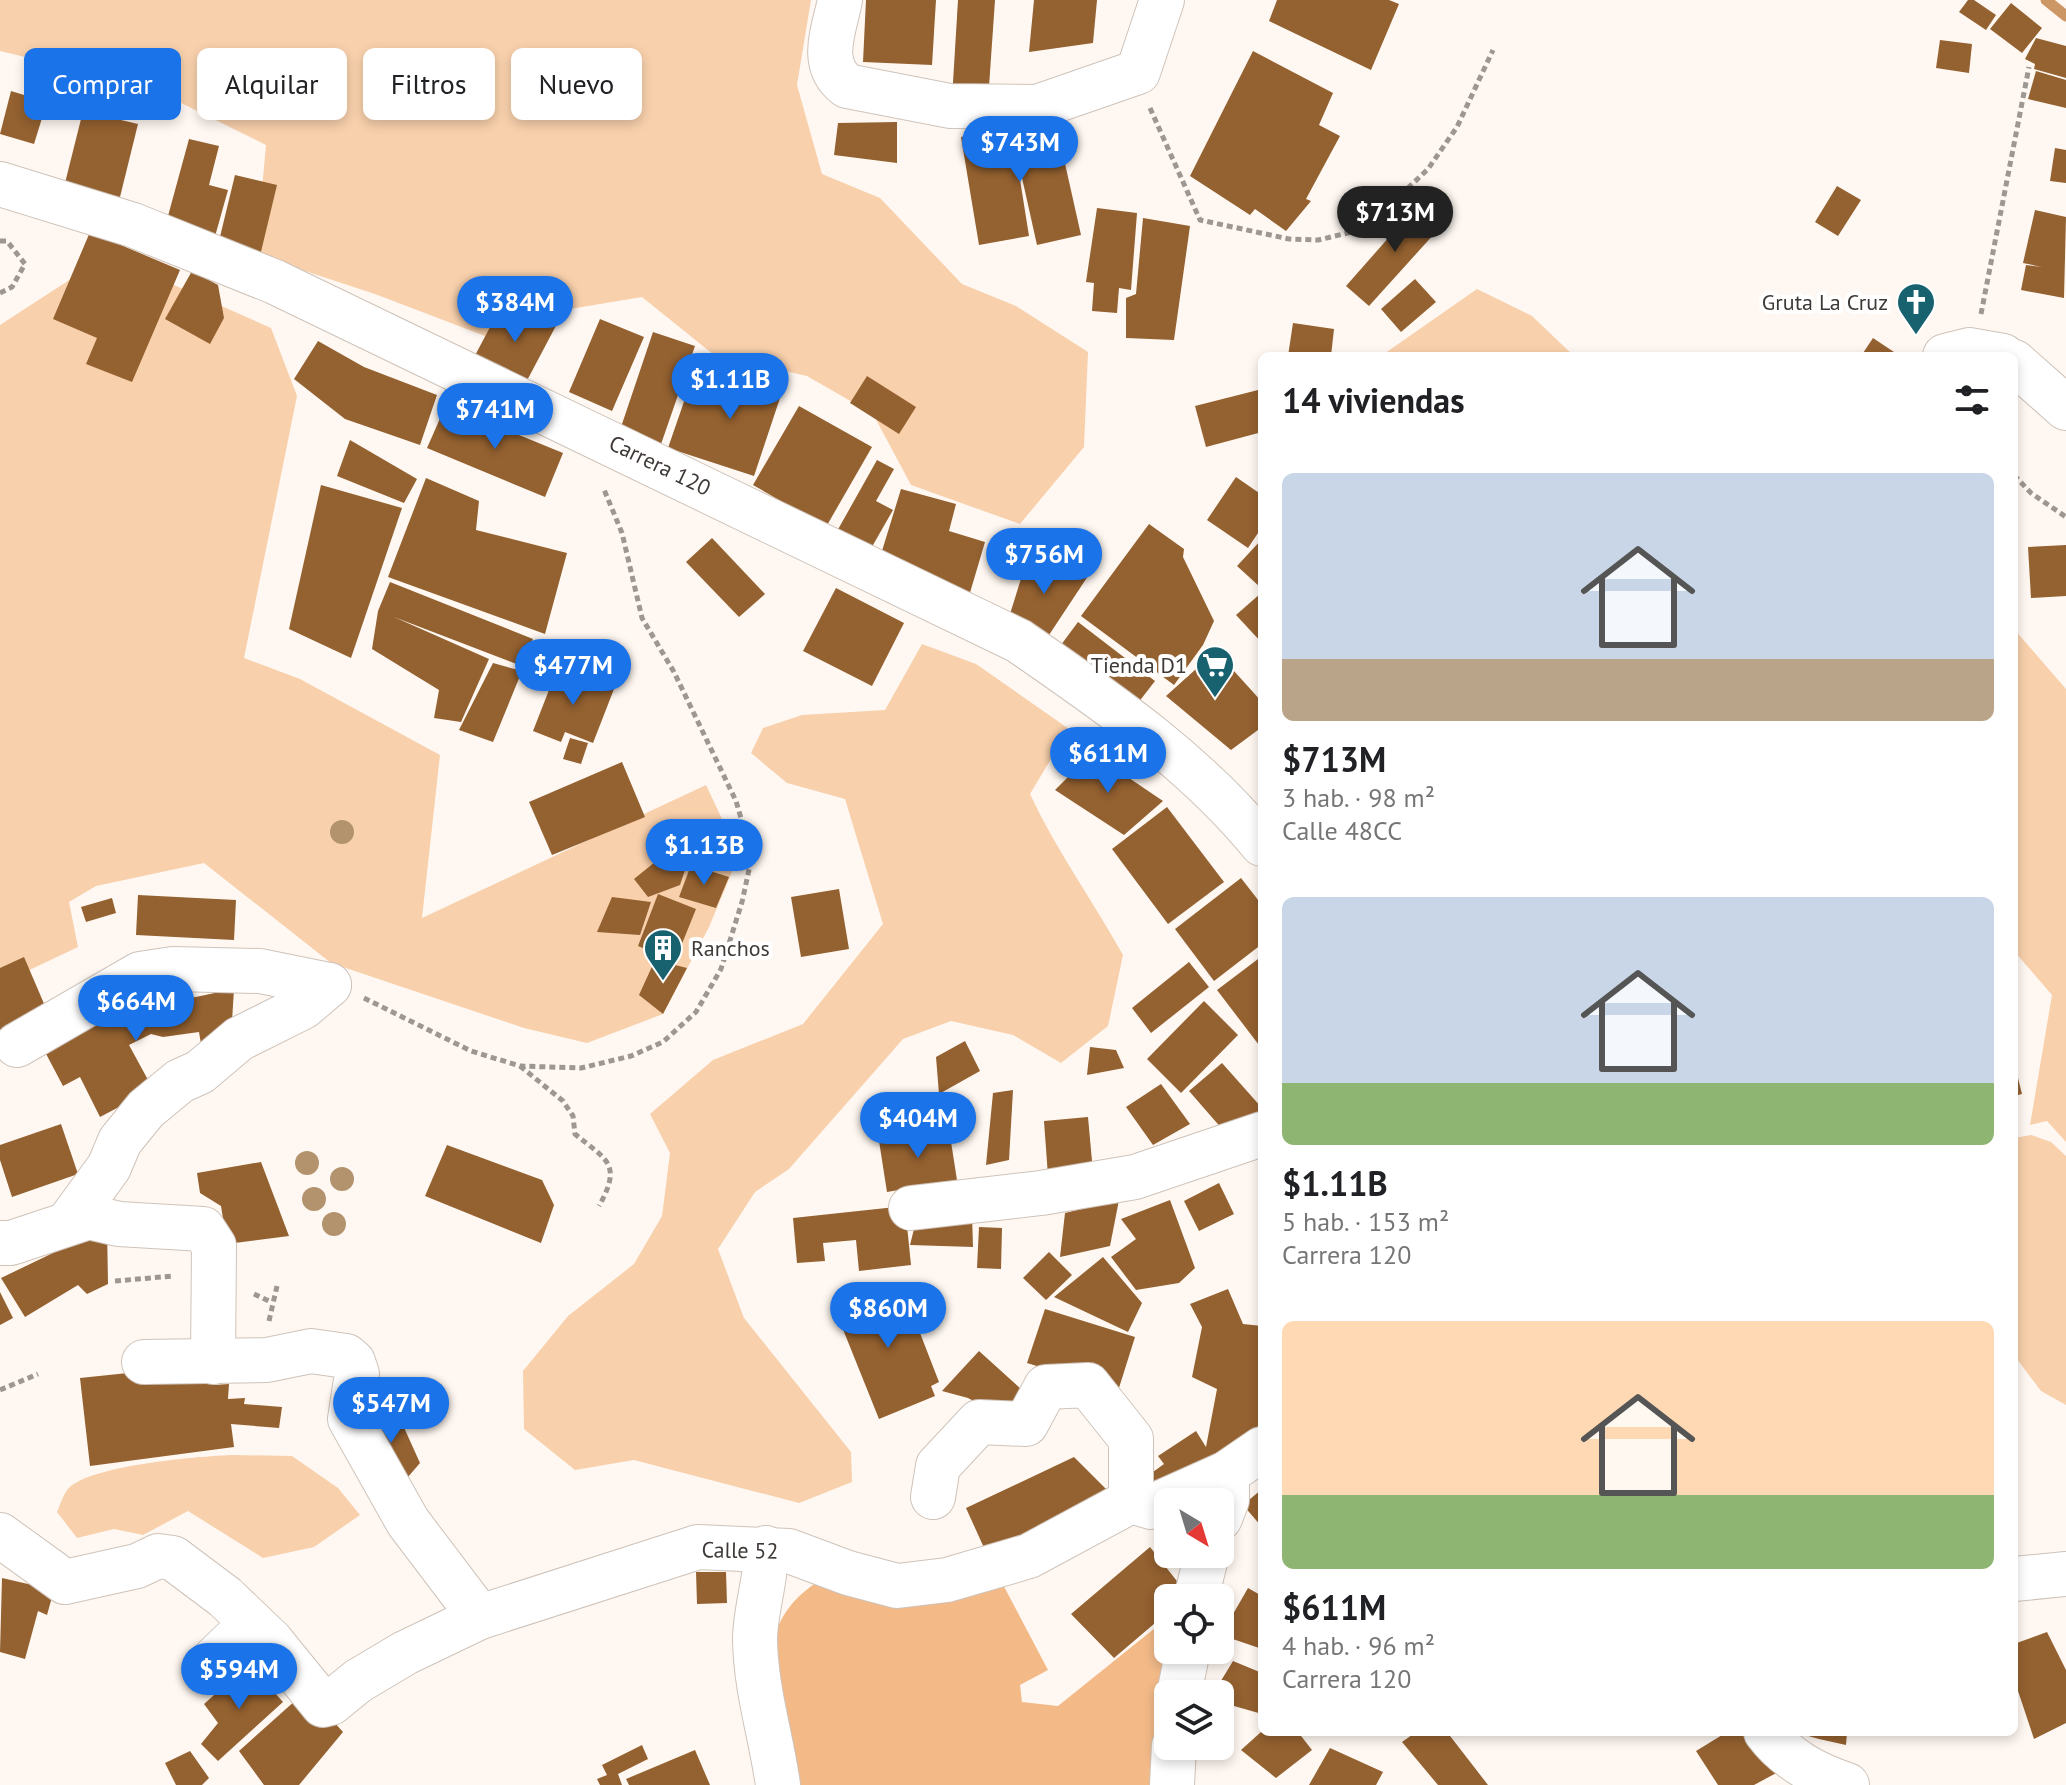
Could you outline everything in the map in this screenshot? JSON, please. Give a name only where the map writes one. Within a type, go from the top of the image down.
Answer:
[{"type":"street","points":[[840,0],[828,62],[834,76],[847,86],[950,106],[1037,107],[1138,72],[1162,0]]},
{"type":"street","name":"Carrera 120","points":[[0,184],[133,225],[275,282],[586,429],[1019,641],[1130,718],[1190,767],[1258,840]]},
{"type":"street","points":[[2018,377],[2066,408]]},
{"type":"street","points":[[17,1045],[140,974],[173,969],[260,971],[329,985]]},
{"type":"street","points":[[69,1222],[109,1167],[120,1141],[146,1109],[180,1081],[200,1072],[239,1039],[303,1007],[329,985]]},
{"type":"street","points":[[911,1208],[1041,1193],[1135,1177],[1258,1135]]},
{"type":"street","points":[[0,1243],[11,1243],[69,1222],[96,1217],[119,1224],[203,1229],[210,1236],[216,1262],[213,1362]]},
{"type":"street","points":[[144,1362],[267,1360],[322,1351],[346,1356],[353,1362],[357,1384],[350,1419],[408,1522],[480,1617]]},
{"type":"street","points":[[933,1497],[938,1466],[979,1422],[1026,1424],[1046,1387],[1088,1385],[1131,1439],[1131,1501]]},
{"type":"street","points":[[1232,1488],[1244,1461]]},
{"type":"street","name":"Calle 52","points":[[252,1623],[323,1705],[331,1703],[358,1681],[405,1653],[480,1617],[698,1547],[789,1551],[848,1573],[897,1586],[934,1581],[1029,1556],[1131,1501],[1151,1507],[1244,1461]]},
{"type":"street","points":[[0,1535],[65,1582],[137,1566],[158,1556],[173,1558],[252,1623],[206,1667]]},
{"type":"street","points":[[766,1548],[755,1635],[756,1662],[759,1703],[774,1755],[778,1785]]},
{"type":"street","points":[[2018,1579],[2066,1574]]},
{"type":"street","points":[[1769,1736],[1777,1746],[1814,1773],[1847,1785]]},
{"type":"street","points":[[1172,1785],[1173,1760]]},
{"type":"path","points":[[1138,72],[1157,128],[1200,220],[1289,239],[1318,240],[1365,229],[1428,169],[1457,127],[1493,50]]},
{"type":"path","points":[[1985,352],[1989,265],[2029,67]]},
{"type":"path","points":[[0,241],[7,241],[25,264],[12,287],[0,293]]},
{"type":"path","points":[[329,985],[363,997],[449,1043],[520,1066],[581,1068],[631,1056],[663,1042],[696,1012],[721,969],[742,902],[752,856],[736,801],[674,672],[642,618],[622,533],[593,464],[586,429]]},
{"type":"path","points":[[2018,479],[2031,493],[2066,517]]},
{"type":"path","points":[[520,1066],[563,1101],[573,1116],[575,1134],[607,1160],[611,1178],[599,1206]]},
{"type":"path","points":[[0,1390],[38,1374]]},
{"type":"shaded area","points":[[0,0],[811,0],[797,85],[822,174],[880,198],[962,284],[1016,306],[1088,352],[1084,447],[1020,524],[911,485],[873,414],[807,376],[714,355],[642,297],[540,314],[485,336],[375,294],[256,255],[266,145],[215,120],[347,120],[347,48],[197,48],[197,111],[181,103],[181,48],[24,48],[24,57],[0,51]]},
{"type":"shaded area","points":[[97,262],[149,274],[271,328],[297,396],[244,658],[300,679],[440,755],[422,918],[706,785],[739,855],[709,927],[663,1014],[587,1043],[524,1028],[331,963],[204,863],[96,886],[69,902],[78,947],[0,984],[0,325]]},
{"type":"shaded area","points":[[1477,289],[1532,316],[1570,352],[1387,352]]},
{"type":"shaded area","points":[[2018,634],[2066,689],[2066,1142],[2047,1121],[2030,1125],[2052,995],[2018,956]]},
{"type":"shaded area","points":[[922,644],[976,664],[1069,729],[1030,794],[1123,955],[1108,1026],[1061,1063],[1013,1035],[951,1021],[903,1039],[789,1169],[755,1192],[718,1249],[744,1318],[851,1452],[852,1482],[799,1503],[634,1460],[575,1470],[524,1429],[523,1371],[568,1316],[634,1264],[662,1216],[670,1153],[650,1114],[713,1060],[803,1024],[883,924],[845,799],[787,783],[751,753],[763,728],[802,715],[885,710]]},
{"type":"shaded area","points":[[2031,1135],[2051,1142],[2066,1156],[2066,1405],[2041,1391],[2018,1360],[2018,1137]]},
{"type":"shaded area","points":[[234,1455],[292,1456],[338,1488],[360,1515],[314,1547],[263,1558],[188,1511],[143,1535],[114,1529],[77,1538],[57,1512],[68,1489],[98,1474],[146,1463]]},
{"type":"shaded area","points":[[999,1577],[1048,1670],[1020,1685],[1022,1702],[1058,1706],[1154,1629],[1154,1664],[1168,1664],[1168,1680],[1154,1680],[1154,1760],[1163,1760],[1161,1785],[788,1785],[772,1701],[772,1648],[779,1624],[794,1602],[817,1582]]},
{"type":"building","points":[[866,0],[936,0],[932,65],[863,62]]},
{"type":"building","points":[[958,0],[995,0],[988,101],[952,99]]},
{"type":"building","points":[[1034,0],[1097,0],[1093,43],[1029,52]]},
{"type":"building","points":[[1277,0],[1389,0],[1399,4],[1371,70],[1269,21]]},
{"type":"building","points":[[1968,0],[1974,0],[1996,15],[1986,30],[1959,12]]},
{"type":"building","points":[[2011,3],[2042,28],[2022,53],[1990,29]]},
{"type":"building","points":[[2036,38],[2066,46],[2066,78],[2034,69],[2035,64],[2025,59]]},
{"type":"building","points":[[1940,40],[1972,44],[1969,73],[1936,68]]},
{"type":"building","points":[[1253,51],[1333,93],[1319,125],[1340,136],[1306,199],[1311,201],[1286,231],[1255,209],[1250,215],[1190,176]]},
{"type":"building","points":[[2036,71],[2066,80],[2066,108],[2028,99]]},
{"type":"building","points":[[11,91],[24,95],[24,120],[41,120],[34,144],[0,134]]},
{"type":"building","points":[[1055,119],[1081,235],[1037,245],[1014,142],[1029,236],[979,245],[961,137]]},
{"type":"building","points":[[81,120],[121,120],[138,124],[120,197],[65,183]]},
{"type":"building","points":[[897,122],[897,163],[834,155],[838,123]]},
{"type":"building","points":[[189,139],[219,146],[209,185],[228,190],[214,240],[165,227]]},
{"type":"building","points":[[2055,148],[2066,150],[2066,183],[2050,181]]},
{"type":"building","points":[[235,175],[277,185],[260,256],[218,245]]},
{"type":"building","points":[[1837,186],[1861,200],[1838,236],[1815,222]]},
{"type":"building","points":[[1420,202],[1444,223],[1369,306],[1346,286]]},
{"type":"building","points":[[1097,208],[1137,213],[1131,290],[1119,288],[1117,313],[1092,311],[1094,283],[1086,282]]},
{"type":"building","points":[[2035,210],[2066,217],[2064,298],[2021,290],[2026,265],[2042,267],[2023,263]]},
{"type":"building","points":[[1143,218],[1190,226],[1174,340],[1126,338],[1126,298],[1136,294]]},
{"type":"building","points":[[90,232],[180,270],[132,382],[86,364],[97,338],[53,319]]},
{"type":"building","points":[[192,271],[218,285],[224,318],[210,344],[165,319]]},
{"type":"building","points":[[1415,279],[1436,302],[1401,332],[1381,309]]},
{"type":"building","points":[[520,300],[559,320],[522,390],[471,363],[497,314],[512,316]]},
{"type":"building","points":[[600,319],[644,337],[612,411],[569,392]]},
{"type":"building","points":[[1293,323],[1334,329],[1331,352],[1289,352]]},
{"type":"building","points":[[653,332],[695,346],[660,447],[619,433]]},
{"type":"building","points":[[1873,338],[1894,352],[1864,352]]},
{"type":"building","points":[[318,341],[364,367],[437,395],[420,445],[345,419],[294,379]]},
{"type":"building","points":[[735,363],[786,380],[754,476],[668,448],[688,390],[722,401]]},
{"type":"building","points":[[867,376],[916,407],[899,434],[850,403]]},
{"type":"building","points":[[1258,390],[1258,433],[1206,447],[1195,406]]},
{"type":"building","points":[[446,405],[563,453],[545,497],[427,448]]},
{"type":"building","points":[[799,406],[872,447],[826,527],[753,485]]},
{"type":"building","points":[[350,440],[417,479],[404,503],[337,476]]},
{"type":"building","points":[[877,460],[894,469],[876,501],[893,510],[869,552],[836,533]]},
{"type":"building","points":[[1236,477],[1258,492],[1258,533],[1248,548],[1207,520]]},
{"type":"building","points":[[426,478],[479,501],[476,530],[567,553],[545,634],[388,577]]},
{"type":"building","points":[[321,485],[402,508],[351,658],[289,629]]},
{"type":"building","points":[[901,489],[956,504],[949,531],[985,542],[969,596],[878,564]]},
{"type":"building","points":[[1149,524],[1184,549],[1183,557],[1214,621],[1203,645],[1174,685],[1081,616]]},
{"type":"building","points":[[712,538],[765,594],[739,617],[686,562]]},
{"type":"building","points":[[1258,543],[1258,585],[1237,566]]},
{"type":"building","points":[[2066,545],[2066,596],[2031,598],[2028,547]]},
{"type":"building","points":[[1028,556],[1090,573],[1047,638],[1006,627]]},
{"type":"building","points":[[390,582],[533,639],[522,666],[394,617],[489,659],[461,722],[434,718],[439,690],[372,649],[378,611]]},
{"type":"building","points":[[836,588],[904,623],[872,686],[803,651]]},
{"type":"building","points":[[1258,596],[1258,639],[1236,615]]},
{"type":"building","points":[[1078,622],[1155,681],[1131,712],[1055,653]]},
{"type":"building","name":"Tienda D1","points":[[1216,651],[1258,698],[1258,730],[1231,750],[1166,696]]},
{"type":"building","points":[[493,663],[522,671],[493,742],[459,730]]},
{"type":"building","points":[[558,667],[614,689],[593,743],[565,732],[561,742],[533,731]]},
{"type":"building","points":[[570,738],[588,743],[581,764],[563,759]]},
{"type":"building","points":[[1092,753],[1163,801],[1124,835],[1055,790]]},
{"type":"building","points":[[622,762],[645,817],[552,855],[529,802]]},
{"type":"building","points":[[1167,807],[1224,882],[1168,924],[1112,849]]},
{"type":"building","points":[[671,849],[690,855],[680,885],[648,897],[634,879]]},
{"type":"building","name":"Ranchos","points":[[691,865],[729,877],[716,908],[679,897]]},
{"type":"building","points":[[1241,878],[1258,900],[1258,947],[1214,981],[1175,929]]},
{"type":"building","points":[[839,889],[849,949],[801,957],[791,897]]},
{"type":"building","points":[[658,894],[696,909],[675,961],[638,946]]},
{"type":"building","points":[[138,895],[236,900],[234,940],[136,935]]},
{"type":"building","name":"Ranchos","points":[[612,897],[651,902],[640,935],[597,932]]},
{"type":"building","points":[[112,898],[116,913],[86,922],[81,907]]},
{"type":"building","points":[[24,957],[51,1020],[0,1042],[0,968]]},
{"type":"building","points":[[1258,959],[1258,1044],[1217,990]]},
{"type":"building","name":"Ranchos","points":[[655,960],[687,968],[663,1014],[639,995]]},
{"type":"building","points":[[1189,962],[1209,987],[1151,1033],[1132,1008]]},
{"type":"building","points":[[168,984],[186,999],[234,989],[231,1037],[202,1050],[199,1032],[163,1037],[151,1034],[129,1045],[153,1089],[100,1117],[80,1077],[63,1086],[44,1050]]},
{"type":"building","points":[[1204,1001],[1238,1035],[1181,1093],[1147,1059]]},
{"type":"building","points":[[965,1041],[980,1071],[939,1094],[936,1057]]},
{"type":"building","points":[[1090,1047],[1116,1050],[1124,1068],[1087,1075]]},
{"type":"building","points":[[1222,1063],[1258,1104],[1258,1125],[1230,1138],[1189,1091]]},
{"type":"building","points":[[1161,1084],[1190,1124],[1153,1145],[1126,1107]]},
{"type":"building","points":[[1013,1090],[1009,1160],[986,1165],[993,1093]]},
{"type":"building","points":[[1088,1117],[1093,1172],[1048,1176],[1044,1121]]},
{"type":"building","points":[[61,1124],[78,1174],[12,1197],[0,1160],[0,1145]]},
{"type":"building","points":[[949,1129],[957,1180],[887,1192],[879,1141]]},
{"type":"building","points":[[447,1145],[542,1180],[554,1205],[541,1243],[425,1196]]},
{"type":"building","points":[[261,1162],[289,1236],[227,1244],[221,1206],[200,1193],[197,1173]]},
{"type":"building","points":[[1219,1183],[1234,1214],[1199,1231],[1184,1201]]},
{"type":"building","points":[[1119,1200],[1110,1246],[1060,1257],[1065,1213]]},
{"type":"building","points":[[1170,1200],[1195,1268],[1179,1283],[1136,1290],[1111,1257],[1136,1239],[1121,1219]]},
{"type":"building","points":[[905,1206],[911,1265],[859,1271],[856,1240],[823,1243],[825,1261],[797,1263],[793,1218]]},
{"type":"building","points":[[972,1214],[973,1247],[910,1245],[917,1217]]},
{"type":"building","points":[[107,1227],[108,1284],[87,1294],[78,1285],[25,1317],[1,1278]]},
{"type":"building","points":[[979,1227],[1002,1228],[1001,1269],[977,1268]]},
{"type":"building","points":[[1049,1252],[1072,1275],[1046,1300],[1023,1278]]},
{"type":"building","points":[[1103,1257],[1142,1303],[1128,1332],[1054,1297]]},
{"type":"building","points":[[901,1284],[939,1382],[931,1386],[935,1396],[879,1419],[834,1307],[875,1292],[880,1303],[886,1301],[882,1290]]},
{"type":"building","points":[[1228,1289],[1243,1324],[1258,1326],[1258,1446],[1180,1488],[1154,1488],[1154,1492],[1146,1477],[1164,1464],[1158,1456],[1196,1431],[1206,1447],[1217,1389],[1192,1377],[1202,1327],[1190,1304]]},
{"type":"building","points":[[0,1292],[13,1318],[0,1325]]},
{"type":"building","points":[[1045,1309],[1135,1337],[1118,1391],[1027,1363]]},
{"type":"building","points":[[979,1351],[1031,1398],[1011,1421],[968,1398],[942,1391]]},
{"type":"building","points":[[214,1364],[214,1385],[229,1384],[228,1399],[245,1398],[244,1404],[282,1407],[279,1428],[231,1424],[234,1447],[90,1466],[80,1378]]},
{"type":"building","points":[[357,1411],[397,1412],[420,1463],[395,1492]]},
{"type":"building","points":[[1074,1457],[1118,1501],[990,1561],[966,1508]]},
{"type":"building","points":[[1258,1492],[1258,1522],[1243,1505]]},
{"type":"building","points":[[1150,1547],[1154,1552],[1154,1568],[1167,1568],[1179,1584],[1154,1584],[1154,1624],[1114,1658],[1071,1614]]},
{"type":"building","points":[[696,1572],[726,1572],[727,1603],[697,1604]]},
{"type":"building","points":[[2,1578],[54,1590],[47,1615],[38,1611],[25,1659],[0,1652]]},
{"type":"building","points":[[1248,1588],[1258,1594],[1258,1648],[1234,1639],[1234,1612]]},
{"type":"building","points":[[2047,1632],[2066,1670],[2066,1723],[2034,1739],[2018,1691],[2018,1643]]},
{"type":"building","points":[[1234,1661],[1258,1671],[1258,1713],[1234,1706],[1234,1680],[1221,1680]]},
{"type":"building","points":[[249,1664],[283,1702],[218,1761],[201,1744],[218,1723],[204,1704]]},
{"type":"building","points":[[306,1691],[343,1732],[299,1785],[264,1785],[239,1751]]},
{"type":"building","points":[[1258,1735],[1301,1736],[1312,1750],[1276,1778],[1241,1750]]},
{"type":"building","points":[[1410,1736],[1450,1736],[1488,1785],[1438,1785],[1402,1742]]},
{"type":"building","points":[[1720,1736],[1756,1736],[1780,1771],[1754,1785],[1718,1785],[1696,1751]]},
{"type":"building","points":[[1808,1736],[1847,1736],[1846,1745]]},
{"type":"building","points":[[642,1745],[648,1759],[618,1774],[622,1785],[600,1785],[597,1779],[607,1775],[602,1765]]},
{"type":"building","points":[[1330,1748],[1383,1772],[1376,1785],[1309,1785]]},
{"type":"building","points":[[695,1750],[710,1785],[629,1785],[626,1779]]},
{"type":"building","points":[[190,1751],[209,1778],[202,1785],[176,1785],[165,1763]]},
{"type":"waterway","points":[[2046,0],[2066,16]]},
{"type":"place","name":"Gruta La Cruz","points":[[1916,336]]},
{"type":"place","name":"Tienda D1","points":[[1215,699]]},
{"type":"place","name":"Ranchos","points":[[663,982]]}]
